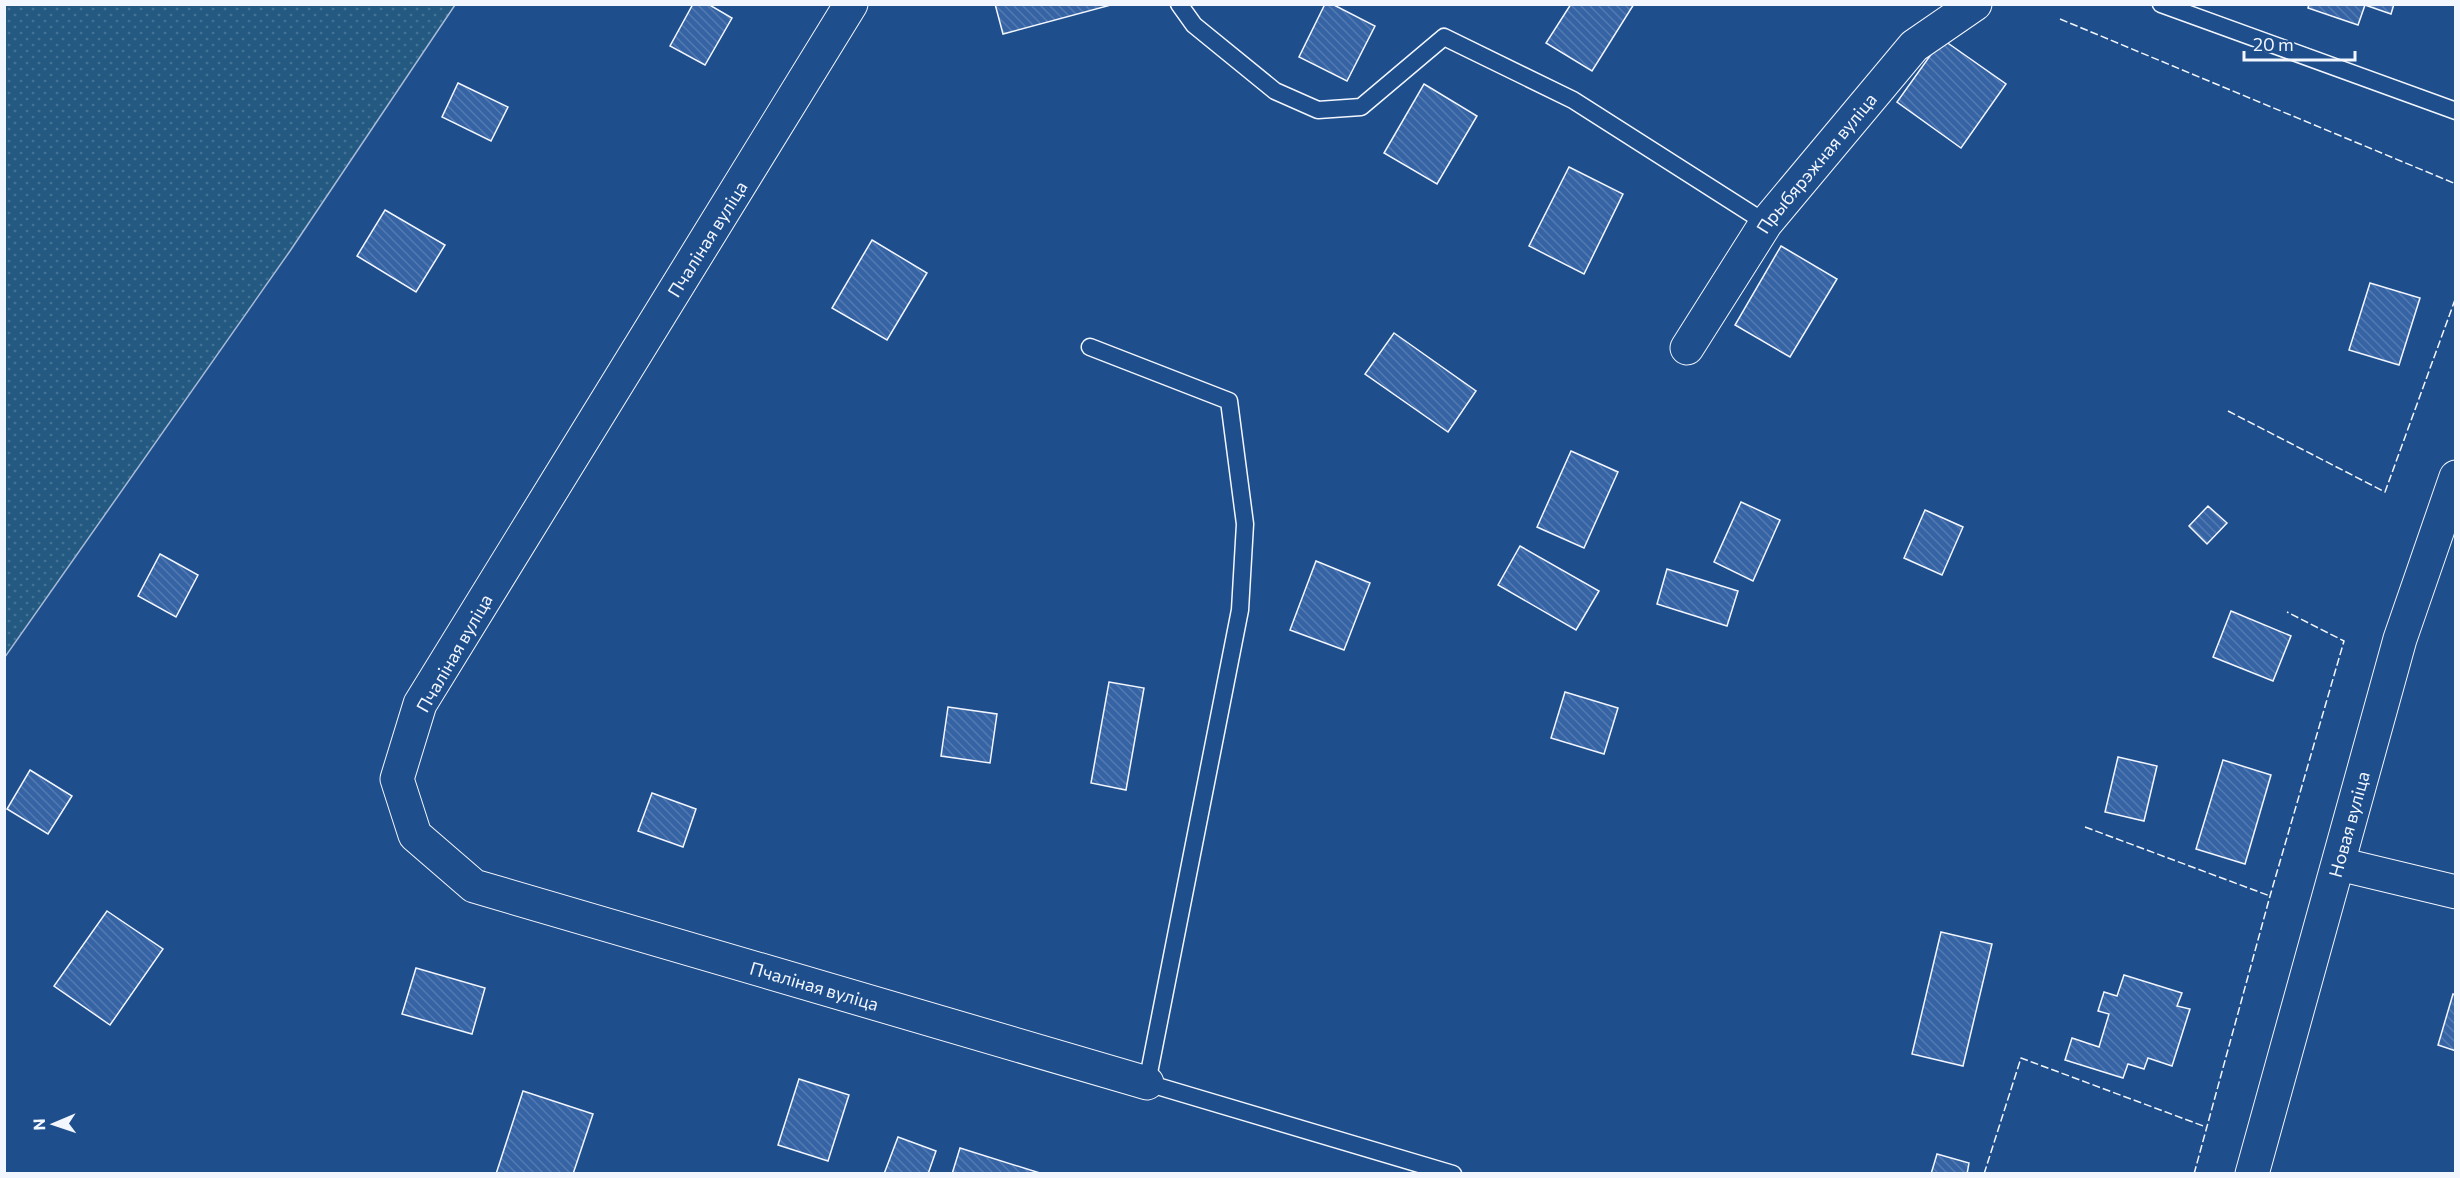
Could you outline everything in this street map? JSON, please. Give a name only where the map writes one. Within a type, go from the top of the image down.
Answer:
[{"type":"street","name":"Пчаліная вуліца","points":[[851,4],[420,704],[397,779],[415,835],[474,886],[1147,1083]]},
{"type":"street","name":"Прыбярэжная вуліца","points":[[1686,348],[1766,223],[1914,45],[1974,4]]},
{"type":"street","name":"Новая вуліца","points":[[2252,1173],[2400,639],[2456,477]]},
{"type":"street","points":[[2339,864],[2456,892]]},
{"type":"lane","points":[[1179,4],[1194,25],[1275,91],[1318,110],[1361,107],[1444,37],[1573,100],[1766,223]]},
{"type":"lane","points":[[2161,4],[2456,111]]},
{"type":"lane","points":[[1090,347],[1229,401],[1245,524],[1239,610],[1147,1083],[1453,1173]]},
{"type":"shaded area","points":[[5,4],[455,5],[290,251],[5,657]]},
{"type":"building","points":[[693,4],[708,4],[732,18],[705,65],[670,46]]},
{"type":"building","points":[[995,4],[1111,4],[1111,5],[1003,34]]},
{"type":"building","points":[[1325,4],[1332,4],[1375,26],[1347,81],[1299,57]]},
{"type":"building","points":[[1571,4],[1634,4],[1592,71],[1546,43]]},
{"type":"building","points":[[2309,4],[2394,4],[2391,14],[2365,5],[2358,25],[2308,8]]},
{"type":"building","points":[[1942,39],[2006,84],[1961,148],[1897,102]]},
{"type":"building","points":[[458,83],[508,107],[491,141],[442,117]]},
{"type":"building","points":[[1424,84],[1477,116],[1437,184],[1384,153]]},
{"type":"building","points":[[1569,167],[1623,194],[1584,274],[1529,246]]},
{"type":"building","points":[[385,210],[445,245],[416,292],[357,256]]},
{"type":"building","points":[[872,240],[927,273],[887,340],[832,308]]},
{"type":"building","points":[[1781,246],[1837,279],[1790,357],[1735,325]]},
{"type":"building","points":[[2370,283],[2420,298],[2399,365],[2349,350]]},
{"type":"building","points":[[1394,333],[1476,391],[1448,432],[1365,374]]},
{"type":"building","points":[[1571,451],[1618,472],[1584,548],[1537,527]]},
{"type":"building","points":[[1741,502],[1780,520],[1753,581],[1714,562]]},
{"type":"building","points":[[2208,506],[2227,523],[2207,544],[2189,526]]},
{"type":"building","points":[[1925,510],[1963,527],[1942,575],[1904,558]]},
{"type":"building","points":[[1520,546],[1599,591],[1576,630],[1498,585]]},
{"type":"building","points":[[160,554],[198,575],[176,617],[138,596]]},
{"type":"building","points":[[1316,561],[1370,583],[1344,650],[1290,630]]},
{"type":"building","points":[[1667,569],[1738,591],[1727,626],[1657,604]]},
{"type":"building","points":[[2231,611],[2291,636],[2273,681],[2213,657]]},
{"type":"building","points":[[1109,682],[1144,688],[1126,790],[1091,783]]},
{"type":"building","points":[[1565,692],[1618,708],[1604,754],[1551,738]]},
{"type":"building","points":[[948,707],[997,714],[990,763],[941,756]]},
{"type":"building","points":[[2118,757],[2157,766],[2144,821],[2105,812]]},
{"type":"building","points":[[2223,760],[2271,775],[2245,864],[2196,849]]},
{"type":"building","points":[[30,770],[72,796],[48,834],[7,809]]},
{"type":"building","points":[[652,793],[696,809],[683,847],[638,831]]},
{"type":"building","points":[[107,911],[163,949],[110,1025],[54,986]]},
{"type":"building","points":[[1941,932],[1992,944],[1963,1066],[1912,1054]]},
{"type":"building","points":[[416,968],[485,988],[472,1034],[402,1014]]},
{"type":"building","points":[[2124,975],[2182,993],[2177,1006],[2190,1009],[2172,1066],[2148,1058],[2144,1069],[2128,1064],[2123,1078],[2065,1060],[2072,1038],[2099,1047],[2109,1014],[2098,1011],[2104,992],[2117,996]]},
{"type":"building","points":[[2453,994],[2456,995],[2456,1051],[2438,1045]]},
{"type":"building","points":[[799,1079],[849,1095],[828,1161],[778,1145]]},
{"type":"building","points":[[523,1091],[593,1114],[573,1174],[496,1174]]},
{"type":"building","points":[[898,1137],[936,1151],[928,1174],[884,1174]]},
{"type":"building","points":[[960,1148],[1043,1174],[952,1174]]},
{"type":"building","points":[[1937,1154],[1969,1163],[1967,1174],[1931,1174]]},
{"type":"fence","points":[[2060,19],[2456,184]]},
{"type":"fence","points":[[2228,411],[2385,492],[2456,297]]},
{"type":"fence","points":[[2194,1174],[2270,896],[2344,641],[2287,612]]},
{"type":"fence","points":[[2085,827],[2270,896]]},
{"type":"fence","points":[[1984,1174],[2021,1058],[2206,1127]]}]
